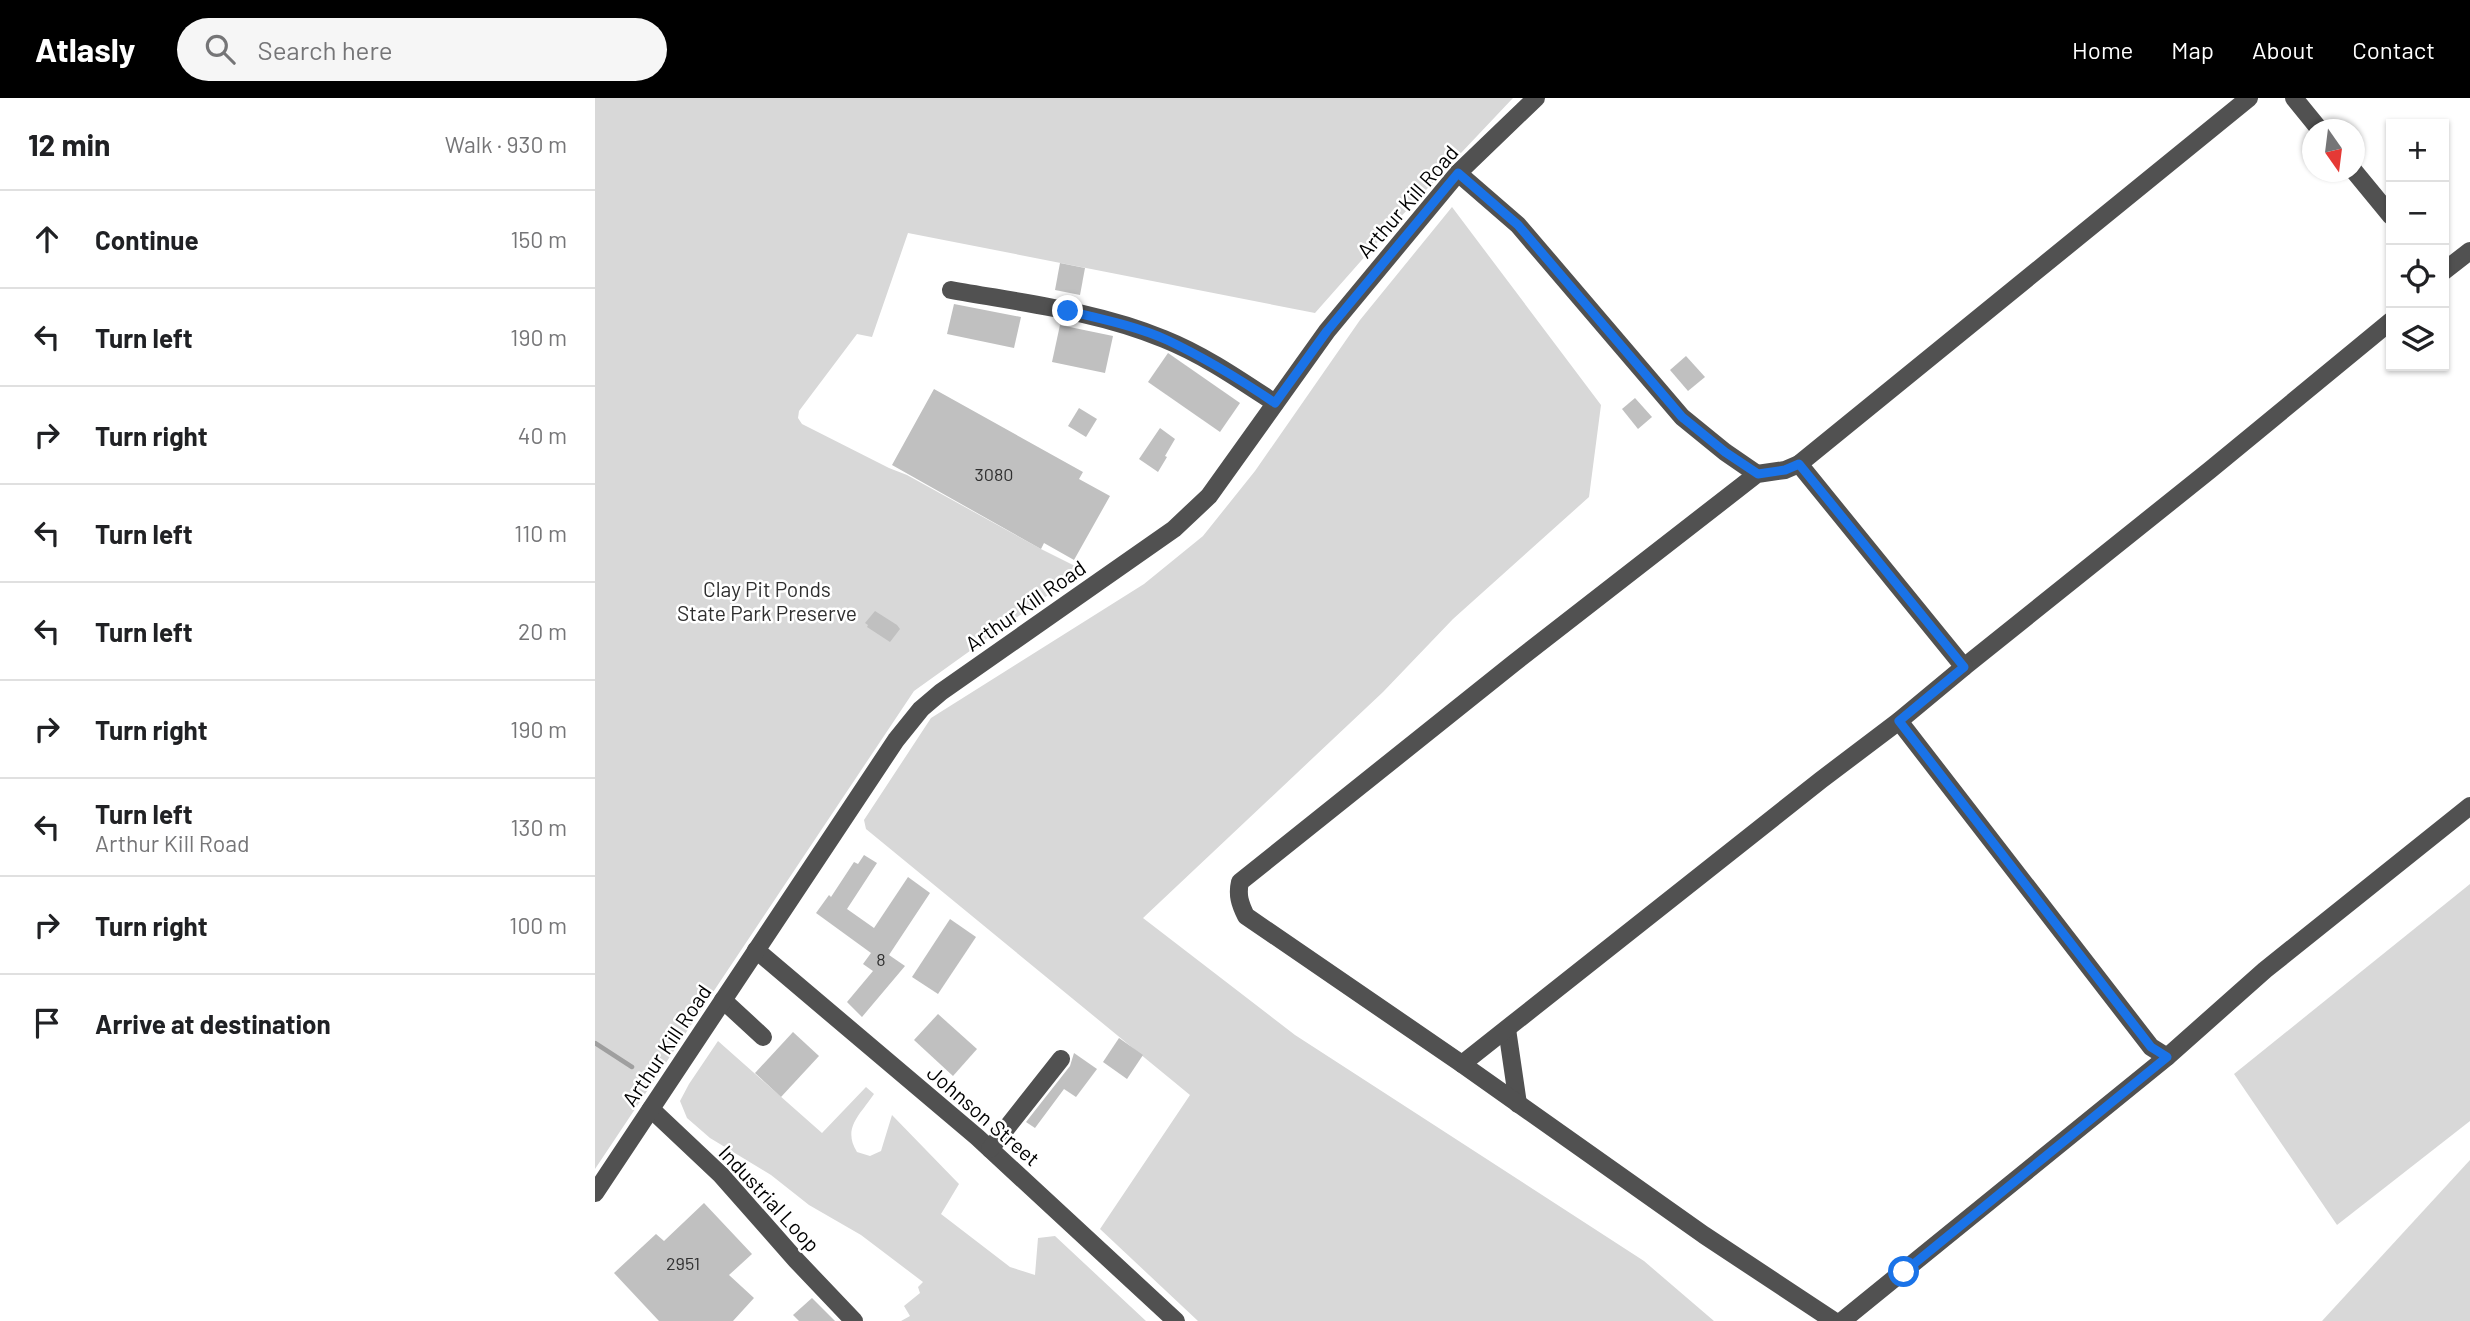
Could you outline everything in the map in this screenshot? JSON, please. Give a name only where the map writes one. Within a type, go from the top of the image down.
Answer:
[{"type":"street","name":"Arthur Kill Road","points":[[595,1194],[896,740],[922,709],[941,692],[1174,529],[1209,496],[1327,331],[1458,173],[1536,98]]},
{"type":"street","points":[[1834,1321],[1704,1235],[1246,916],[1239,903],[1240,881],[1503,671],[1758,474],[1785,470],[1799,464],[2249,98]]},
{"type":"street","points":[[2294,98],[2311,119]]},
{"type":"street","points":[[1458,173],[1518,225],[1682,417],[1725,452],[1758,474]]},
{"type":"street","points":[[2363,182],[2386,210]]},
{"type":"street","points":[[2449,267],[2470,251]]},
{"type":"street","points":[[951,290],[1115,322],[1165,339],[1205,359],[1275,403]]},
{"type":"street","points":[[1462,1064],[1899,721],[2386,325]]},
{"type":"street","points":[[1799,464],[1964,667]]},
{"type":"street","points":[[1899,721],[2151,1047],[2167,1057]]},
{"type":"street","points":[[1842,1321],[2167,1057],[2265,970],[2470,806]]},
{"type":"street","name":"Johnson Street","points":[[756,950],[990,1149],[1177,1321]]},
{"type":"street","points":[[723,1000],[763,1037]]},
{"type":"street","points":[[1507,1029],[1518,1104]]},
{"type":"street","points":[[990,1149],[1061,1059]]},
{"type":"street","name":"Industrial Loop","points":[[651,1109],[721,1175],[854,1321]]},
{"type":"green space","name":"Clay Pit Ponds State Park Preserve","points":[[595,98],[1513,98],[1391,227],[1315,313],[908,233],[872,337],[857,334],[799,411],[798,418],[802,424],[907,475],[1083,570],[914,691],[595,1169]]},
{"type":"green space","points":[[1452,207],[1601,405],[1589,497],[1453,619],[1383,692],[1143,918],[1295,1035],[1644,1261],[1714,1321],[1198,1321],[1100,1229],[1190,1095],[866,829],[864,820],[931,718],[1144,584],[1203,536],[1255,471],[1360,320]]},
{"type":"green space","points":[[2470,884],[2470,1121],[2337,1225],[2234,1074]]},
{"type":"green space","points":[[718,1041],[822,1133],[866,1087],[874,1094],[852,1129],[851,1136],[857,1152],[870,1156],[881,1151],[892,1115],[959,1184],[941,1214],[1010,1267],[1035,1275],[1038,1238],[1055,1236],[1146,1321],[901,1321],[910,1316],[904,1306],[920,1293],[918,1287],[923,1282],[861,1235],[809,1205],[771,1175],[710,1138],[687,1118],[680,1101]]},
{"type":"green space","points":[[2470,1160],[2470,1321],[2322,1321]]},
{"type":"building","points":[[1060,263],[1085,268],[1080,295],[1055,290]]},
{"type":"building","points":[[954,304],[1021,317],[1014,348],[947,334]]},
{"type":"building","points":[[1060,325],[1113,336],[1105,373],[1052,362]]},
{"type":"building","points":[[1168,353],[1240,403],[1220,432],[1148,382]]},
{"type":"building","points":[[1686,356],[1705,377],[1688,391],[1670,370]]},
{"type":"building","points":[[934,389],[1083,472],[1079,479],[1110,496],[1074,560],[1044,543],[1041,549],[892,465]]},
{"type":"building","points":[[1635,398],[1652,417],[1638,429],[1622,409]]},
{"type":"building","points":[[1079,408],[1097,419],[1086,437],[1068,426]]},
{"type":"building","points":[[1160,428],[1175,439],[1158,472],[1139,459]]},
{"type":"building","points":[[875,611],[900,629],[890,642],[865,623]]},
{"type":"building","points":[[864,855],[877,863],[847,909],[874,928],[908,877],[930,893],[889,955],[905,966],[862,1017],[847,1002],[873,971],[863,964],[871,953],[816,913],[829,895],[831,897],[854,862],[858,864]]},
{"type":"building","points":[[950,919],[976,937],[938,994],[912,977]]},
{"type":"building","points":[[938,1014],[977,1049],[953,1076],[914,1040]]},
{"type":"building","points":[[793,1032],[819,1056],[781,1097],[755,1073]]},
{"type":"building","points":[[1119,1038],[1143,1055],[1127,1079],[1103,1062]]},
{"type":"building","points":[[1074,1053],[1097,1069],[1076,1097],[1064,1089],[1035,1128],[1026,1122],[1070,1066]]},
{"type":"building","points":[[704,1203],[752,1254],[729,1275],[754,1298],[733,1321],[659,1321],[614,1273],[656,1234],[664,1241]]},
{"type":"building","points":[[812,1298],[835,1321],[799,1321],[793,1315]]},
{"type":"waterway","points":[[595,1043],[632,1067]]},
{"type":"route","points":[[1068,311],[1115,322],[1165,339],[1205,359],[1275,403],[1327,331],[1458,173],[1518,225],[1682,417],[1725,452],[1758,474],[1785,470],[1799,464],[1964,667],[1899,721],[2151,1047],[2167,1057],[1904,1272]]}]
